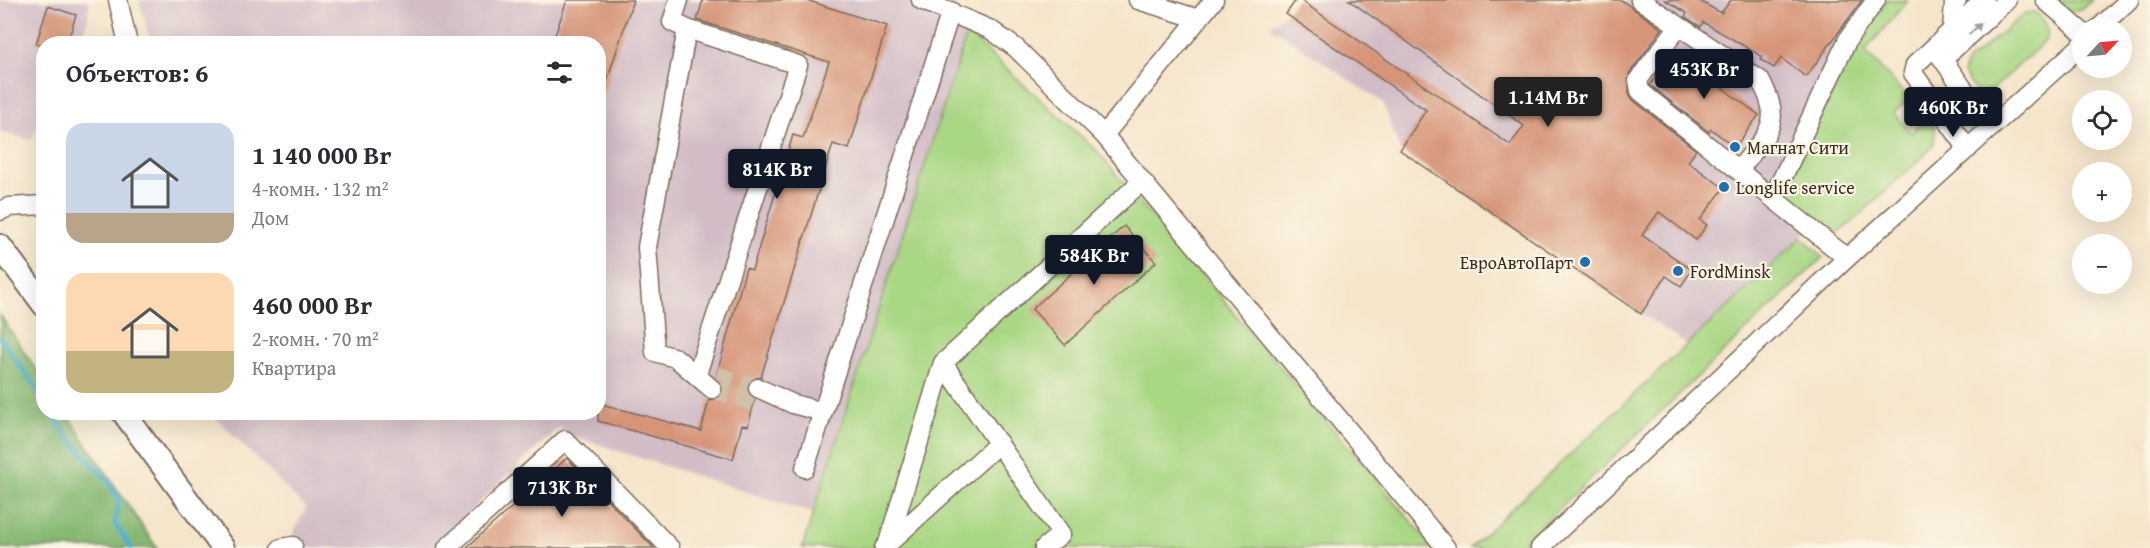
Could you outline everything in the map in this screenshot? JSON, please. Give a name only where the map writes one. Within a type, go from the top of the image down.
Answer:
[{"type":"main road","points":[[0,246],[36,293]]},
{"type":"main road","points":[[129,420],[223,548]]},
{"type":"street","points":[[118,0],[126,36]]},
{"type":"street","points":[[679,0],[672,22],[798,65],[697,374]]},
{"type":"street","points":[[921,0],[991,30],[1016,48],[1104,135],[1446,548]]},
{"type":"street","points":[[1138,0],[1199,19]]},
{"type":"street","points":[[1104,135],[1214,0]]},
{"type":"street","points":[[1640,0],[1760,80],[1771,98],[1774,110],[1772,126],[1739,170]]},
{"type":"street","points":[[1773,198],[1848,39],[1876,0]]},
{"type":"street","points":[[1952,29],[1954,3],[1957,0]]},
{"type":"street","points":[[1938,53],[1952,29],[1984,0]]},
{"type":"street","points":[[1968,149],[1913,73],[1915,65],[1938,53],[2007,0]]},
{"type":"street","points":[[2045,0],[2072,23]]},
{"type":"street","points":[[2110,18],[2129,0]]},
{"type":"street","points":[[805,468],[951,11]]},
{"type":"street","points":[[1679,26],[1638,80],[1640,91],[1847,258]]},
{"type":"street","points":[[687,29],[647,247],[655,352],[676,358],[697,374],[714,382]]},
{"type":"street","points":[[1938,53],[1991,128]]},
{"type":"street","points":[[1540,548],[1847,258],[2072,54]]},
{"type":"street","points":[[886,546],[944,363],[1142,181]]},
{"type":"street","points":[[0,211],[9,207],[36,206]]},
{"type":"street","points":[[944,363],[1061,534],[1044,548]]},
{"type":"street","points":[[756,395],[822,412]]},
{"type":"street","points":[[447,548],[565,440],[670,548]]},
{"type":"street","points":[[886,546],[999,443]]},
{"type":"shaded area","points":[[0,0],[89,0],[88,19],[81,36],[36,36],[36,130],[31,140],[0,132]]},
{"type":"shaded area","points":[[139,0],[950,0],[967,32],[812,513],[566,434],[559,427],[431,548],[290,548],[293,546],[294,532],[306,508],[218,420],[606,420],[606,36],[149,36]]},
{"type":"shaded area","points":[[1296,0],[1887,0],[1852,50],[1786,188],[1792,204],[1816,223],[1688,345],[1400,150],[1383,103],[1270,26],[1286,14]]},
{"type":"green space","points":[[1887,0],[1908,0],[1865,51],[1909,99],[1894,113],[1911,133],[1927,119],[1935,128],[1934,143],[1930,150],[1843,230],[1827,229],[1818,225],[1801,211],[1786,187],[1852,50]]},
{"type":"green space","points":[[2057,0],[2092,0],[2083,8],[2071,12]]},
{"type":"green space","points":[[2034,12],[2046,24],[2046,40],[1992,90],[1977,93],[1963,73],[1967,62],[2025,13]]},
{"type":"green space","points":[[967,33],[1095,149],[1434,548],[802,548]]},
{"type":"green space","points":[[1802,237],[1823,257],[1518,548],[1470,548]]},
{"type":"green space","points":[[0,315],[36,369],[36,420],[71,420],[157,548],[0,548]]},
{"type":"building","points":[[567,0],[633,0],[606,84],[606,36],[555,36]]},
{"type":"building","points":[[703,0],[806,0],[887,26],[849,149],[833,144],[761,377],[752,379],[748,384],[749,394],[755,399],[748,426],[742,425],[733,459],[598,421],[606,420],[606,405],[701,431],[709,400],[716,399],[723,392],[722,385],[716,377],[746,268],[752,270],[793,135],[803,138],[829,62],[697,20]]},
{"type":"building","points":[[1296,0],[1300,0],[1510,145],[1524,126],[1349,0],[1621,0],[1662,29],[1629,74],[1629,94],[1633,100],[1696,150],[1688,162],[1724,188],[1700,220],[1707,225],[1696,240],[1659,212],[1642,235],[1692,270],[1681,286],[1666,276],[1641,314],[1400,150],[1426,110],[1286,14]]},
{"type":"building","points":[[1665,0],[1698,0],[1721,13],[1731,0],[1862,0],[1806,77],[1781,58],[1774,68],[1761,60],[1763,57],[1703,22],[1701,27],[1685,17],[1687,13]]},
{"type":"building","points":[[48,6],[76,15],[69,36],[39,36]]},
{"type":"building","points":[[1673,52],[1759,115],[1735,147],[1711,129],[1709,132],[1650,85]]},
{"type":"building","points":[[1124,226],[1156,262],[1065,345],[1032,309]]},
{"type":"building","points":[[567,458],[654,548],[466,548]]},
{"type":"waterway","points":[[0,338],[36,388]]},
{"type":"waterway","points":[[57,420],[66,435],[109,482],[119,501],[115,524],[131,548]]},
{"type":"tunnel","points":[[716,375],[758,388]]},
{"type":"tunnel","points":[[712,389],[754,402]]},
{"type":"place","name":"Магнат Cити","points":[[1735,147]]},
{"type":"place","name":"Longlife service","points":[[1724,187]]},
{"type":"place","name":"ЕвроАвтоПарт","points":[[1585,262]]},
{"type":"place","name":"FordMinsk","points":[[1678,271]]}]
